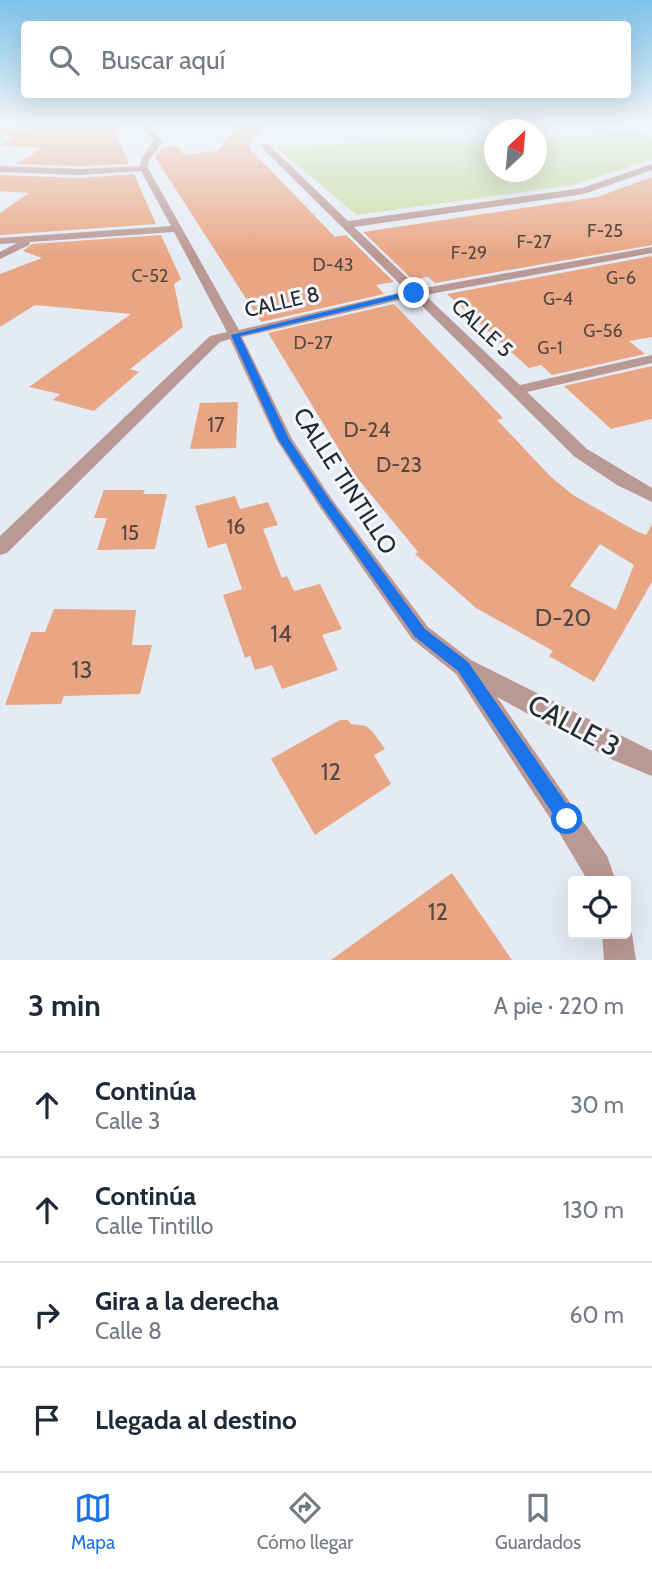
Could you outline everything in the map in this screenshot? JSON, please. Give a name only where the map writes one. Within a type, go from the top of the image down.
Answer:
[{"type":"street","name":"CALLE 5","points":[[286,167],[581,453],[623,481],[652,496]]},
{"type":"street","points":[[345,225],[584,191],[652,167]]},
{"type":"street","points":[[0,169],[79,172],[145,168]]},
{"type":"street","name":"CALLE TINTILLO","points":[[145,168],[235,335],[284,439],[325,502],[420,633],[463,667]]},
{"type":"street","points":[[0,241],[178,229]]},
{"type":"street","points":[[0,257],[28,241]]},
{"type":"street","name":"CALLE 8","points":[[0,548],[215,339],[414,293],[652,250]]},
{"type":"street","points":[[517,390],[652,359]]},
{"type":"street","name":"CALLE 3","points":[[463,667],[622,751],[652,764]]},
{"type":"street","name":"CALLE 3","points":[[463,667],[597,866],[600,876]]},
{"type":"street","points":[[618,939],[620,960]]},
{"type":"green space","points":[[299,167],[484,167],[484,182],[547,182],[547,167],[629,167],[574,185],[357,215]]},
{"type":"building","points":[[161,167],[267,167],[335,237],[346,235],[394,282],[376,285],[384,294],[261,322]]},
{"type":"building","points":[[134,174],[156,224],[0,235],[0,213],[29,193],[0,191],[0,175],[80,178]]},
{"type":"building","points":[[652,177],[652,245],[435,283],[428,277],[412,279],[363,232],[597,197]]},
{"type":"building","points":[[161,235],[181,279],[174,284],[183,327],[130,369],[139,372],[94,411],[53,400],[60,394],[29,387],[131,314],[35,305],[0,327],[0,274],[42,258],[23,251],[32,244]]},
{"type":"building","points":[[652,256],[652,337],[629,341],[645,354],[552,375],[541,365],[529,368],[447,294]]},
{"type":"building","points":[[394,304],[503,418],[497,420],[551,477],[573,495],[634,530],[646,535],[652,524],[652,582],[594,682],[549,656],[553,651],[476,608],[415,554],[418,552],[354,474],[268,333]],"holes":[[[600,544],[634,565],[616,610],[570,586]]]},
{"type":"building","points":[[652,366],[652,419],[611,429],[564,386]]},
{"type":"building","points":[[238,402],[236,448],[190,449],[200,403]]},
{"type":"building","points":[[104,490],[145,490],[143,494],[167,494],[155,549],[97,550],[107,518],[94,518]]},
{"type":"building","points":[[235,496],[240,509],[268,502],[278,525],[263,529],[282,578],[287,576],[294,591],[320,584],[342,629],[322,635],[338,670],[282,689],[272,665],[255,670],[250,656],[245,658],[223,595],[242,589],[226,543],[208,548],[195,506]]},
{"type":"building","points":[[54,609],[136,610],[132,645],[152,645],[140,694],[64,696],[61,704],[5,705],[31,632],[45,632]]},
{"type":"building","points":[[340,720],[366,726],[372,731],[385,749],[374,755],[391,784],[315,835],[271,759]]},
{"type":"building","points":[[452,873],[512,960],[331,960]]},
{"type":"route","points":[[414,293],[235,335],[284,439],[325,502],[420,633],[463,667],[567,819]]}]
